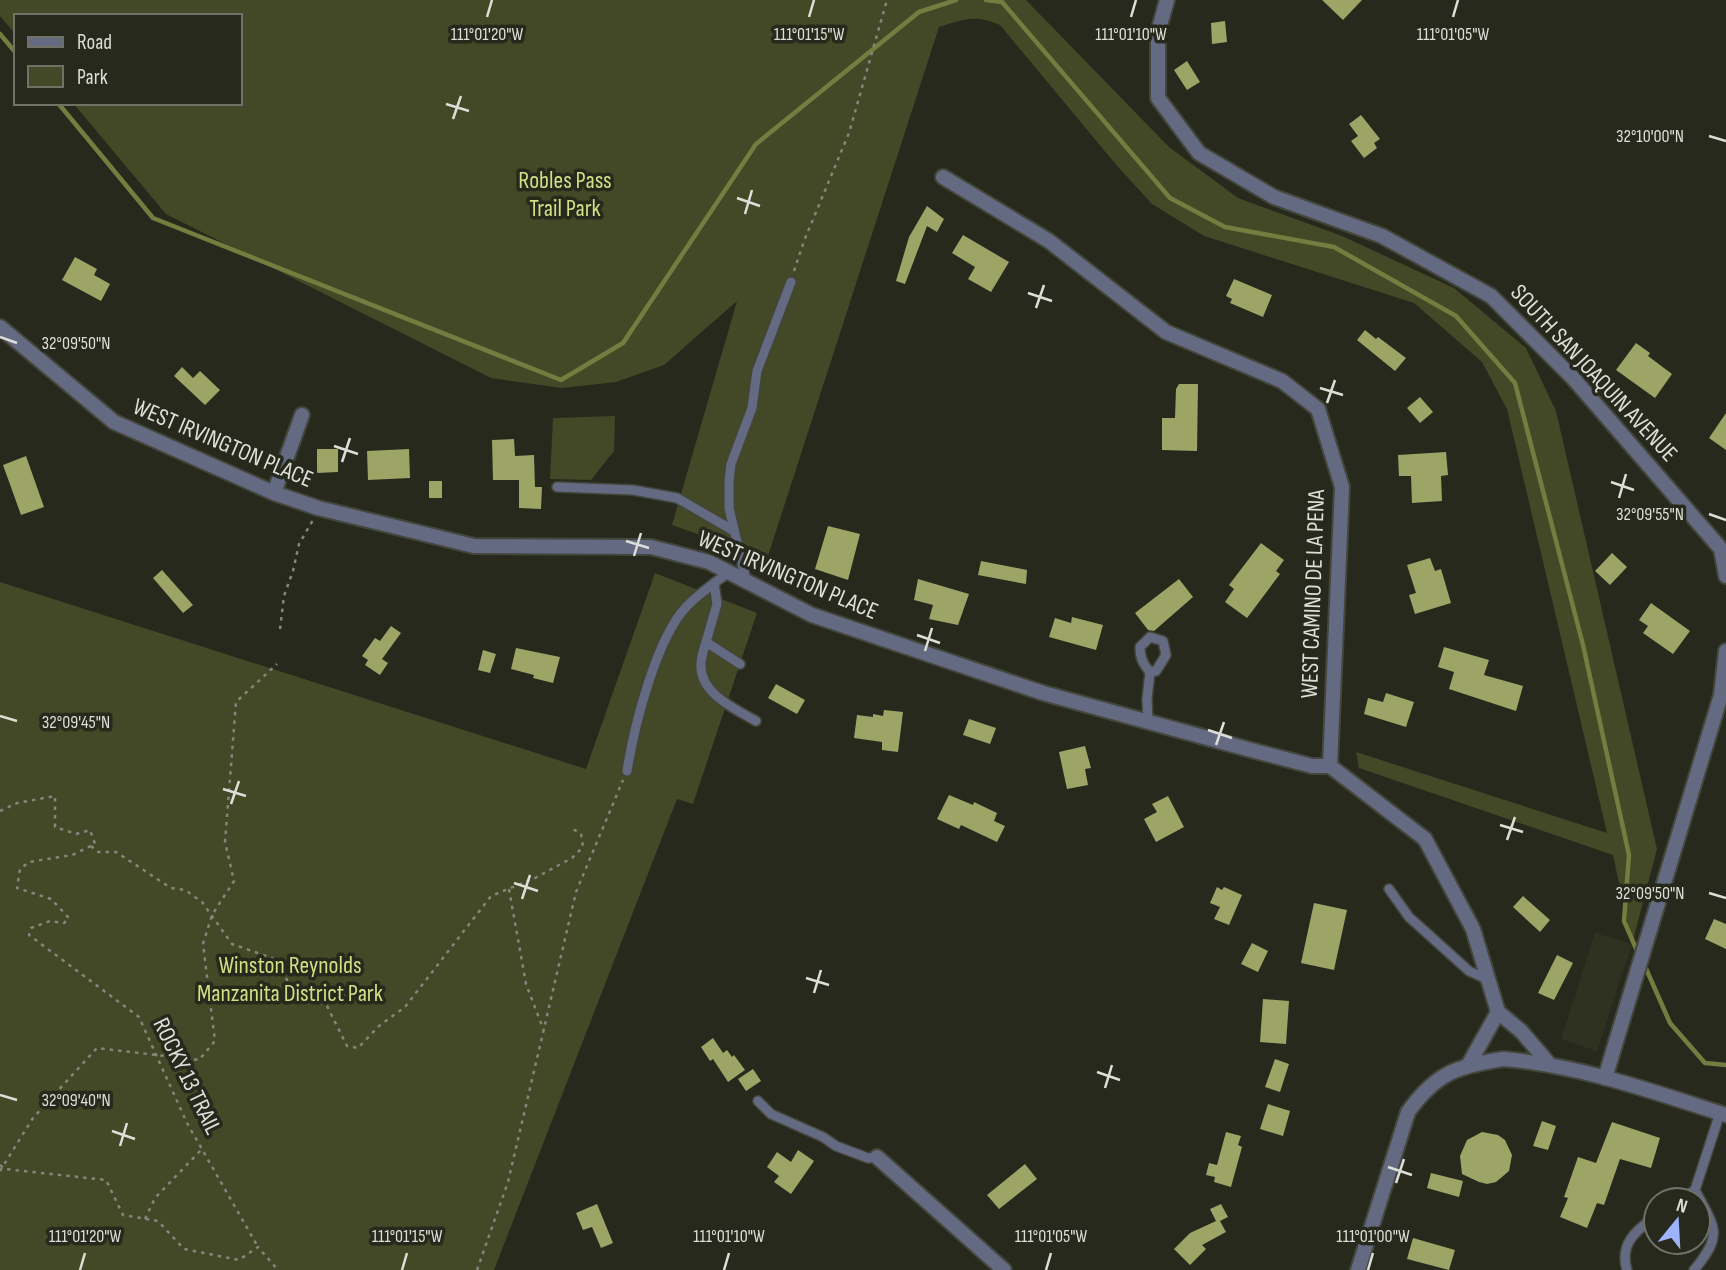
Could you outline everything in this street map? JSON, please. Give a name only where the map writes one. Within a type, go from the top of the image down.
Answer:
[{"type":"street","name":"SOUTH SAN JOAQUIN AVENUE","points":[[1167,0],[1158,32],[1157,98],[1199,153],[1275,197],[1382,236],[1491,296],[1573,378],[1721,549],[1726,576]]},
{"type":"street","name":"WEST CAMINO DE LA PENA","points":[[943,177],[1049,242],[1166,332],[1282,382],[1318,409],[1342,487],[1331,766]]},
{"type":"street","name":"WEST IRVINGTON PLACE","points":[[0,327],[114,422],[274,493],[318,508],[474,545],[651,547],[709,562],[812,615],[1043,692],[1312,765],[1331,766],[1425,839],[1473,929],[1498,1012]]},
{"type":"street","points":[[274,493],[302,415]]},
{"type":"street","points":[[1605,1079],[1723,694],[1726,651]]},
{"type":"street","points":[[1469,1064],[1498,1012],[1521,1031],[1550,1065]]},
{"type":"street","points":[[1357,1270],[1408,1111],[1421,1093],[1450,1071],[1469,1064],[1503,1059],[1550,1065],[1723,1114]]},
{"type":"street","points":[[877,1157],[1004,1270]]},
{"type":"lane","points":[[746,580],[729,508],[731,464],[752,408],[757,371],[791,282]]},
{"type":"lane","points":[[557,487],[633,490],[677,498],[734,531]]},
{"type":"lane","points":[[627,771],[642,701],[663,646],[685,607],[729,572]]},
{"type":"lane","points":[[714,583],[717,604],[701,664],[706,684],[726,703],[756,721]]},
{"type":"lane","points":[[706,642],[740,664]]},
{"type":"lane","points":[[1148,722],[1150,672]]},
{"type":"lane","points":[[1389,889],[1409,917],[1469,971],[1489,980]]},
{"type":"lane","points":[[758,1101],[771,1114],[836,1146],[868,1158],[877,1157]]},
{"type":"lane","points":[[1696,1186],[1723,1114]]},
{"type":"lane","points":[[1712,1222],[1712,1245]]},
{"type":"lane","points":[[1627,1270],[1623,1253],[1642,1226]]},
{"type":"path","points":[[791,282],[804,242],[849,133],[887,0]]},
{"type":"path","points":[[280,629],[284,596],[299,544],[318,508]]},
{"type":"path","points":[[258,1247],[239,1260],[184,1249],[158,1221],[124,1216],[106,1180],[1,1168],[33,1118],[97,1048],[199,1060],[215,1041],[203,944],[212,915],[234,881],[225,842],[236,702],[277,664]]},
{"type":"path","points":[[477,1270],[508,1182],[576,892],[627,771]]},
{"type":"path","points":[[0,811],[18,803],[55,796],[55,827],[76,834],[90,830],[95,844],[91,846],[97,852],[116,852],[171,888],[185,890],[202,901],[232,944],[272,958],[294,990],[327,1006],[347,1046],[359,1048],[379,1026],[405,1007],[491,896],[572,858],[583,847],[595,848]]},
{"type":"path","points":[[573,829],[581,834],[583,847]]},
{"type":"path","name":"ROCKY 13 TRAIL","points":[[91,846],[72,855],[29,862],[20,869],[17,888],[51,899],[69,918],[64,923],[50,921],[31,928],[29,935],[139,1017],[187,1123],[258,1247],[278,1270]]},
{"type":"path","points":[[509,889],[526,984],[544,1032]]},
{"type":"path","points":[[145,1219],[155,1198],[202,1149]]},
{"type":"shaded area","points":[[1595,933],[1632,944],[1597,1051],[1561,1039]]},
{"type":"green space","name":"Robles Pass Trail Park","points":[[0,0],[1026,0],[1169,147],[1238,198],[1342,236],[1454,288],[1526,348],[1556,411],[1657,849],[1632,944],[1613,855],[1359,768],[1356,752],[1607,833],[1507,409],[1482,362],[1414,303],[1204,236],[1152,204],[1000,25],[969,19],[939,27],[767,559],[672,525],[737,301],[664,365],[616,382],[562,388],[491,378],[166,214],[75,105],[242,105],[242,14],[14,14],[14,33],[0,16]]},
{"type":"green space","points":[[615,416],[614,451],[591,480],[550,479],[553,418]]},
{"type":"green space","name":"Winston Reynolds Manzanita District Park","points":[[655,573],[757,613],[693,804],[677,799],[494,1270],[0,1270],[0,582],[586,769]]},
{"type":"building","points":[[1322,0],[1362,0],[1343,20]]},
{"type":"building","points":[[1225,21],[1227,42],[1212,44],[1211,23]]},
{"type":"building","points":[[1187,61],[1200,82],[1187,90],[1174,70]]},
{"type":"building","points":[[1361,115],[1380,139],[1374,143],[1377,148],[1364,158],[1351,141],[1358,136],[1349,124]]},
{"type":"building","points":[[927,206],[944,219],[937,232],[927,226],[905,284],[896,281],[909,237]]},
{"type":"building","points":[[963,235],[1009,262],[991,292],[968,279],[975,267],[952,253]]},
{"type":"building","points":[[75,257],[97,269],[94,275],[110,284],[101,301],[62,280]]},
{"type":"building","points":[[1234,279],[1272,295],[1263,317],[1230,303],[1232,299],[1226,296]]},
{"type":"building","points":[[1365,330],[1406,358],[1395,371],[1357,340]]},
{"type":"building","points":[[1636,343],[1672,374],[1655,398],[1616,370]]},
{"type":"building","points":[[182,367],[193,378],[200,371],[220,390],[205,405],[174,376]]},
{"type":"building","points":[[1179,384],[1198,384],[1197,451],[1162,450],[1162,418],[1175,418],[1176,389]]},
{"type":"building","points":[[1420,397],[1433,412],[1420,423],[1407,408]]},
{"type":"building","points":[[1726,413],[1726,450],[1709,438]]},
{"type":"building","points":[[514,439],[515,456],[534,455],[535,487],[542,487],[541,509],[519,508],[519,480],[493,480],[492,440]]},
{"type":"building","points":[[317,449],[338,449],[338,472],[317,473]]},
{"type":"building","points":[[409,449],[410,478],[368,480],[367,451]]},
{"type":"building","points":[[1446,452],[1448,475],[1441,476],[1442,501],[1412,503],[1411,476],[1399,476],[1398,455]]},
{"type":"building","points":[[26,456],[44,507],[21,515],[3,465]]},
{"type":"building","points":[[429,481],[442,481],[442,498],[429,498]]},
{"type":"building","points":[[828,526],[860,534],[848,580],[815,569]]},
{"type":"building","points":[[1261,543],[1284,560],[1276,571],[1280,574],[1247,618],[1225,602],[1234,589],[1229,585]]},
{"type":"building","points":[[1612,553],[1627,567],[1610,585],[1595,571]]},
{"type":"building","points":[[1430,558],[1435,571],[1441,569],[1451,603],[1415,614],[1409,595],[1416,593],[1407,565]]},
{"type":"building","points":[[981,561],[1027,570],[1026,584],[978,575]]},
{"type":"building","points":[[162,570],[193,605],[183,613],[153,578]]},
{"type":"building","points":[[918,579],[969,594],[958,625],[929,619],[933,605],[914,600]]},
{"type":"building","points":[[1179,579],[1193,597],[1154,631],[1148,630],[1135,613]]},
{"type":"building","points":[[1651,603],[1690,631],[1673,654],[1643,633],[1648,626],[1639,620]]},
{"type":"building","points":[[1072,617],[1103,625],[1096,650],[1049,637],[1055,618],[1071,623]]},
{"type":"building","points":[[391,626],[401,633],[382,659],[388,663],[380,675],[365,665],[368,660],[362,656],[375,638],[380,641]]},
{"type":"building","points":[[1444,647],[1489,660],[1484,675],[1523,686],[1516,711],[1449,689],[1454,672],[1438,667]]},
{"type":"building","points":[[516,648],[560,657],[553,683],[511,669]]},
{"type":"building","points":[[483,650],[496,654],[490,673],[478,670]]},
{"type":"building","points":[[776,684],[805,700],[797,714],[768,698]]},
{"type":"building","points":[[1386,693],[1414,702],[1406,727],[1364,714],[1368,698],[1383,702]]},
{"type":"building","points":[[884,710],[903,712],[898,752],[882,750],[882,742],[854,738],[857,715],[883,716]]},
{"type":"building","points":[[969,719],[996,728],[990,744],[963,735]]},
{"type":"building","points":[[1085,746],[1091,768],[1085,769],[1088,785],[1067,789],[1059,752]]},
{"type":"building","points":[[949,795],[973,805],[974,802],[997,813],[994,821],[1005,826],[997,842],[961,825],[959,829],[937,819]]},
{"type":"building","points":[[1168,796],[1184,827],[1156,842],[1144,819],[1157,812],[1152,804]]},
{"type":"building","points":[[1217,887],[1222,890],[1224,887],[1242,895],[1229,925],[1214,919],[1220,907],[1210,903]]},
{"type":"building","points":[[1523,896],[1550,920],[1540,932],[1513,907]]},
{"type":"building","points":[[1314,903],[1347,910],[1334,970],[1301,963]]},
{"type":"building","points":[[1714,919],[1726,924],[1726,949],[1705,939]]},
{"type":"building","points":[[1252,943],[1268,951],[1258,972],[1241,964]]},
{"type":"building","points":[[1557,955],[1573,963],[1554,1000],[1538,993]]},
{"type":"building","points":[[1263,999],[1289,1001],[1286,1044],[1260,1042]]},
{"type":"building","points":[[713,1038],[723,1053],[727,1050],[732,1057],[734,1055],[745,1070],[728,1082],[713,1059],[710,1061],[701,1047]]},
{"type":"building","points":[[1275,1059],[1289,1064],[1280,1092],[1265,1087]]},
{"type":"building","points":[[753,1069],[761,1081],[746,1091],[738,1079]]},
{"type":"building","points":[[1268,1104],[1290,1111],[1283,1136],[1260,1129]]},
{"type":"building","points":[[1542,1121],[1556,1126],[1548,1150],[1533,1146]]},
{"type":"building","points":[[1612,1122],[1660,1138],[1651,1168],[1620,1159],[1604,1205],[1597,1203],[1587,1228],[1560,1217],[1568,1198],[1564,1197],[1578,1157],[1596,1163]]},
{"type":"building","points":[[1226,1132],[1241,1136],[1238,1145],[1242,1147],[1231,1187],[1214,1182],[1215,1177],[1206,1175],[1209,1163],[1217,1165]]},
{"type":"building","points":[[1482,1132],[1498,1135],[1505,1140],[1512,1155],[1509,1171],[1496,1182],[1487,1184],[1462,1174],[1460,1156],[1467,1140]]},
{"type":"building","points":[[798,1150],[814,1161],[791,1194],[774,1182],[779,1176],[767,1167],[777,1152],[791,1162]]},
{"type":"building","points":[[1025,1164],[1037,1179],[999,1209],[987,1195]]},
{"type":"building","points":[[1431,1173],[1463,1181],[1459,1197],[1427,1188]]},
{"type":"building","points":[[597,1204],[613,1243],[601,1248],[592,1227],[583,1230],[576,1213]]},
{"type":"building","points":[[1221,1204],[1228,1217],[1220,1221],[1226,1232],[1202,1245],[1206,1249],[1190,1265],[1174,1249],[1190,1233],[1216,1221],[1210,1209]]},
{"type":"building","points":[[1413,1238],[1455,1250],[1449,1270],[1407,1259]]},
{"type":"waterway","points":[[60,105],[153,218],[561,380],[623,343],[756,144],[919,12],[956,0]]},
{"type":"waterway","points":[[986,0],[1002,2],[1170,198],[1225,227],[1334,247],[1456,316],[1515,383],[1583,645],[1629,855],[1624,921],[1638,953]]},
{"type":"waterway","points":[[0,34],[14,51]]},
{"type":"waterway","points":[[1644,964],[1670,1023],[1705,1063],[1726,1065]]}]
